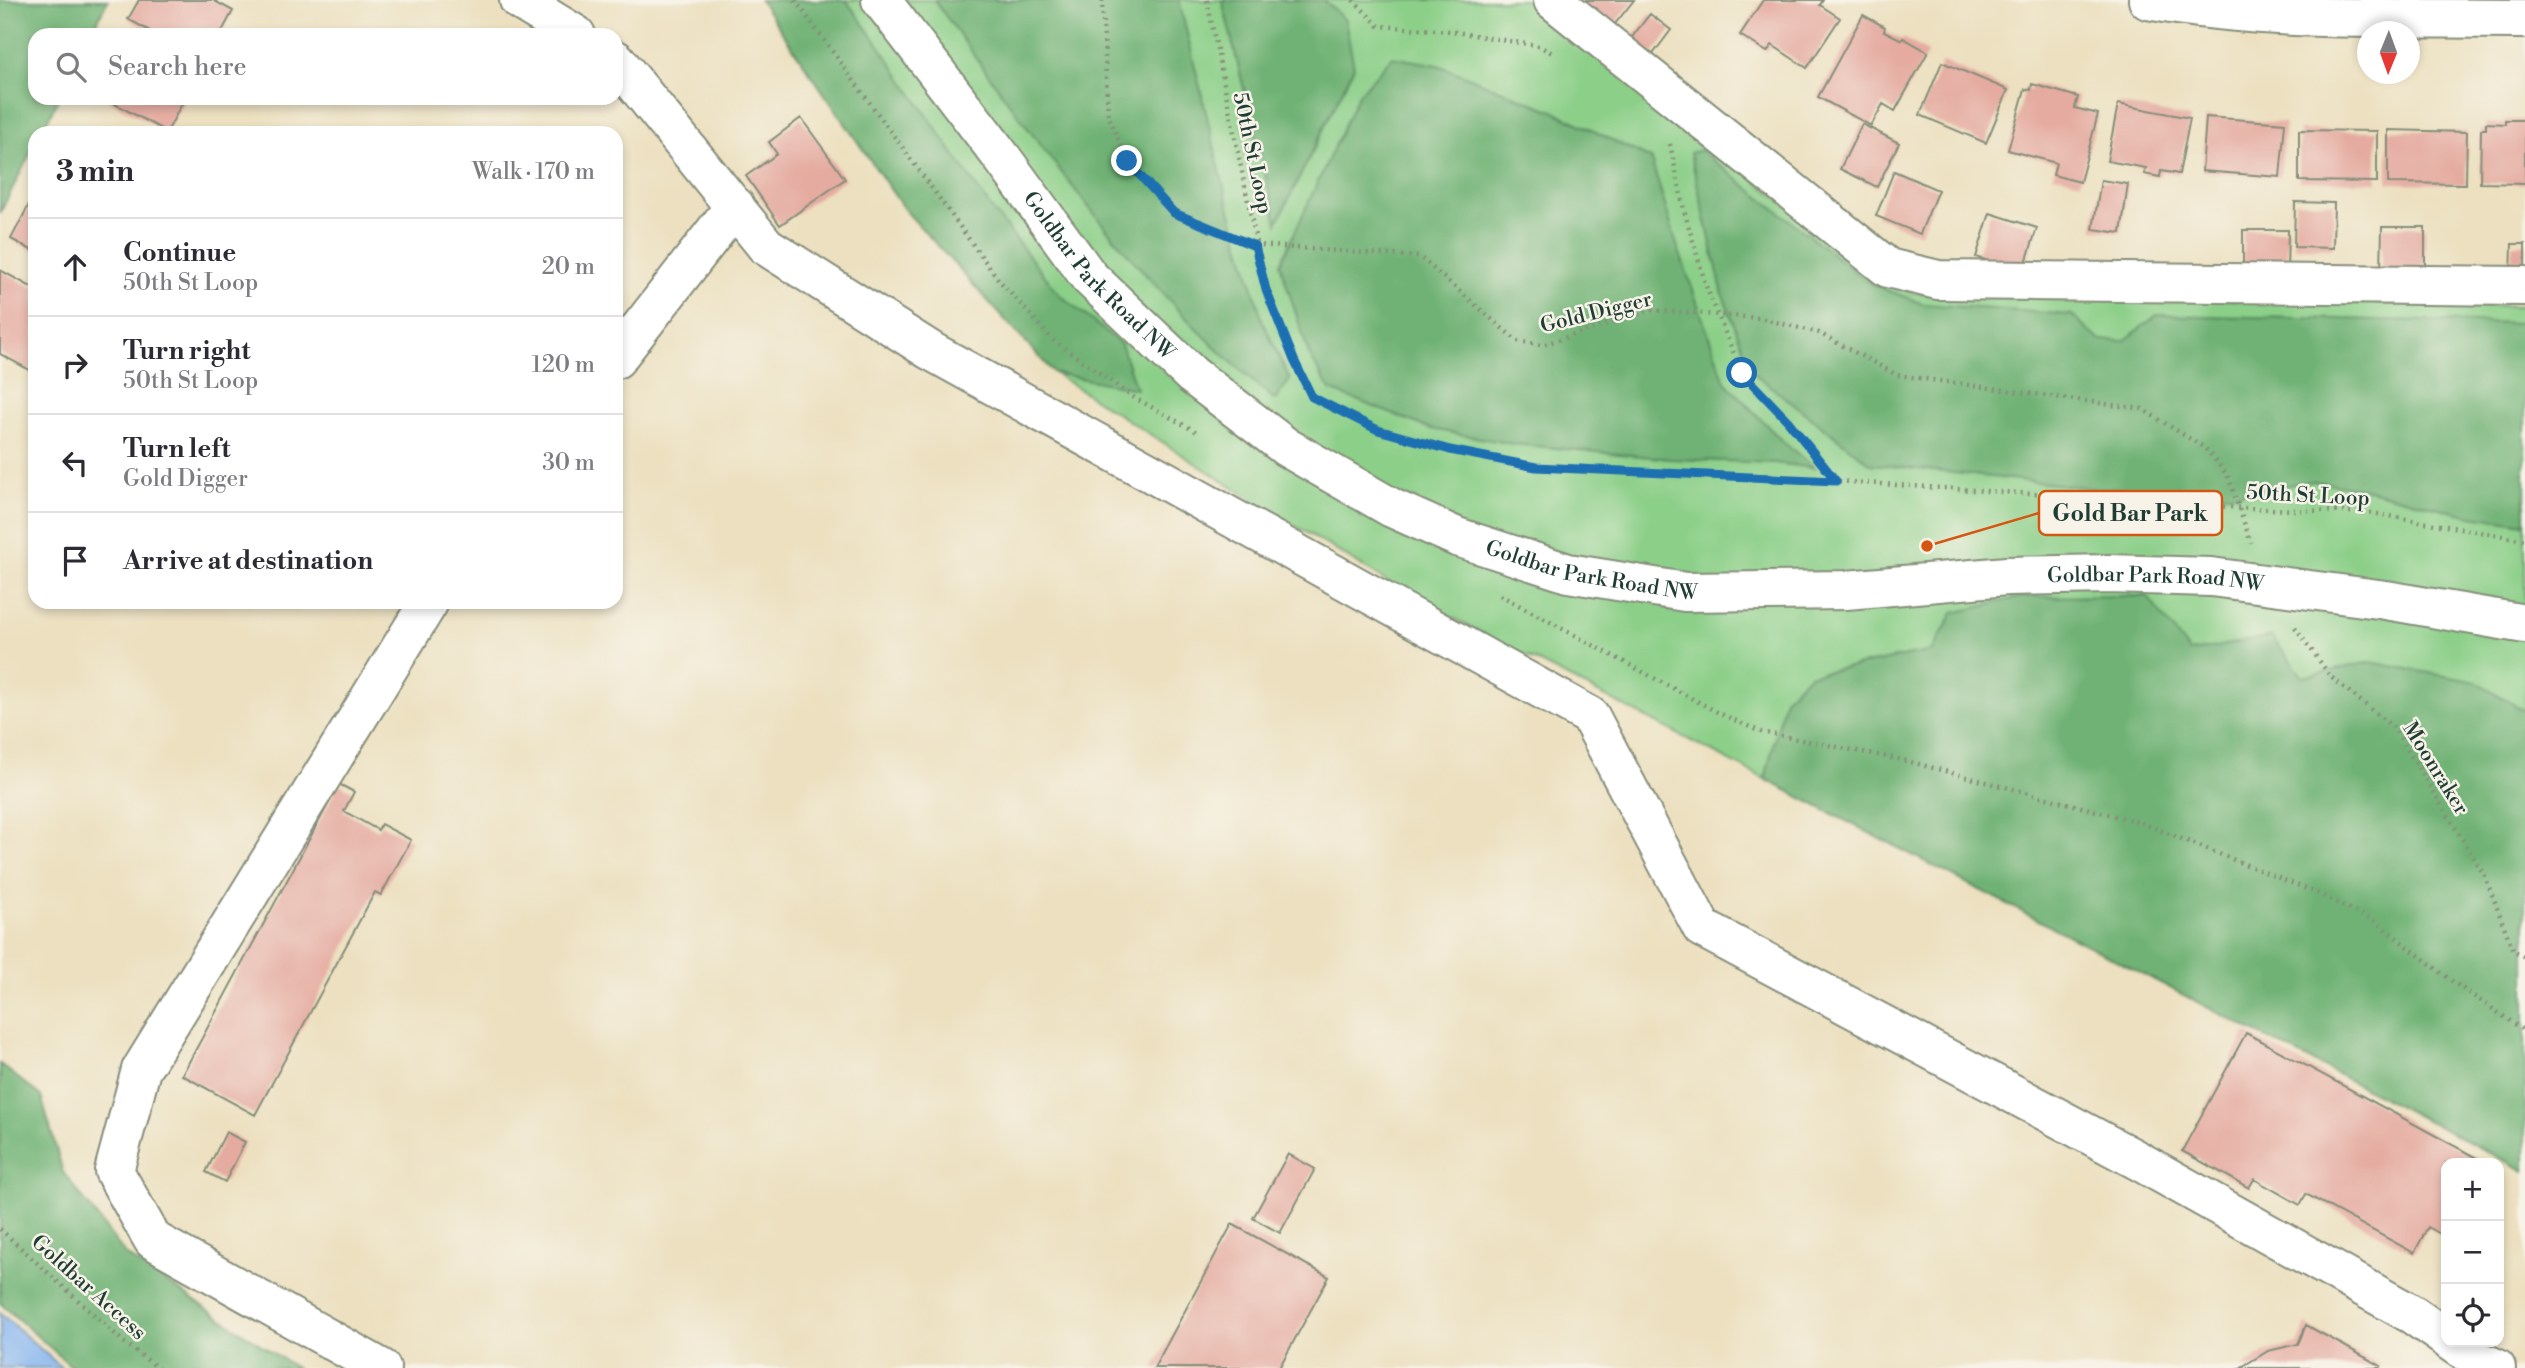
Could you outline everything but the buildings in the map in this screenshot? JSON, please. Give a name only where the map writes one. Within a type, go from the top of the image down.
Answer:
[{"type":"street","points":[[519,0],[565,28]]},
{"type":"street","name":"Goldbar Park Road NW","points":[[881,0],[1089,277],[1192,375],[1286,447],[1392,508],[1457,537],[1568,573],[1685,592],[1846,590],[2007,576],[2096,574],[2211,577],[2386,600],[2525,624]]},
{"type":"street","points":[[1553,0],[1888,268],[1938,280],[2525,286]]},
{"type":"street","points":[[2148,0],[2195,9],[2262,15],[2331,8],[2525,19]]},
{"type":"street","points":[[623,69],[766,246],[930,351],[1590,716],[1702,928],[2139,1161],[2413,1315],[2468,1355]]},
{"type":"street","points":[[623,350],[734,206]]},
{"type":"street","points":[[381,1368],[153,1240],[114,1171],[141,1070],[425,609]]},
{"type":"path","name":"Gold Digger","points":[[1102,0],[1108,114],[1127,161],[1174,213],[1255,246],[1420,257],[1517,341],[1542,345],[1651,310],[1760,318],[1819,333],[1897,375],[2142,409],[2205,448],[2228,476],[2264,584]]},
{"type":"path","name":"50th St Loop","points":[[1206,0],[1266,290],[1312,397],[1378,430],[1450,450],[1536,467],[1836,481],[2145,502],[2372,513],[2525,540]]},
{"type":"path","points":[[1353,0],[1379,26],[1450,31],[1539,46],[1563,59]]},
{"type":"path","points":[[1669,139],[1685,214],[1707,289],[1742,373],[1788,421],[1836,481]]},
{"type":"path","name":"Moonraker","points":[[2264,584],[2331,677],[2394,728],[2485,876],[2513,950],[2525,957]]},
{"type":"path","name":"Goldbar Access","points":[[0,1229],[125,1343],[158,1368]]},
{"type":"green space","points":[[0,0],[108,0],[94,28],[28,28],[28,105],[55,105],[45,126],[28,126],[28,158],[0,213]]},
{"type":"green space","points":[[760,0],[1529,0],[1883,282],[1913,293],[2525,306],[2525,1171],[1414,598],[1242,493],[1054,373],[904,209]]},
{"type":"green space","points":[[760,0],[846,0],[991,208],[1060,295],[1121,344],[1136,389],[1054,373],[904,209]]},
{"type":"green space","points":[[934,0],[1179,0],[1226,196],[1263,322],[1290,380],[1275,400],[1179,311],[1135,262],[1051,159]]},
{"type":"green space","points":[[1222,0],[1324,0],[1345,20],[1354,67],[1277,223]]},
{"type":"green space","points":[[1392,57],[1438,65],[1553,111],[1651,159],[1677,245],[1725,382],[1784,443],[1815,468],[1775,463],[1671,459],[1513,444],[1431,429],[1330,390],[1309,354],[1280,264],[1358,95]]},
{"type":"green space","points":[[1700,150],[1871,284],[1924,304],[2072,315],[2099,340],[2124,341],[2157,315],[2525,323],[2525,524],[2471,516],[2369,490],[2314,481],[2229,494],[2092,488],[1871,464],[1752,372],[1723,295],[1690,153]]},
{"type":"green space","points":[[2147,596],[2190,652],[2271,636],[2303,677],[2370,662],[2477,682],[2525,711],[2525,1171],[1765,779],[1785,698],[1809,675],[1932,651],[1953,613],[2021,597]]},
{"type":"green space","points":[[0,1064],[41,1096],[63,1172],[126,1255],[296,1368],[73,1368],[0,1303]]},
{"type":"water","points":[[0,1313],[62,1368],[0,1368]]},
{"type":"place","name":"Gold Bar Park","points":[[1927,546]]},
{"type":"route","points":[[1127,161],[1174,213],[1255,246],[1266,290],[1312,397],[1378,430],[1450,450],[1536,467],[1836,481],[1788,421],[1742,373]]}]
